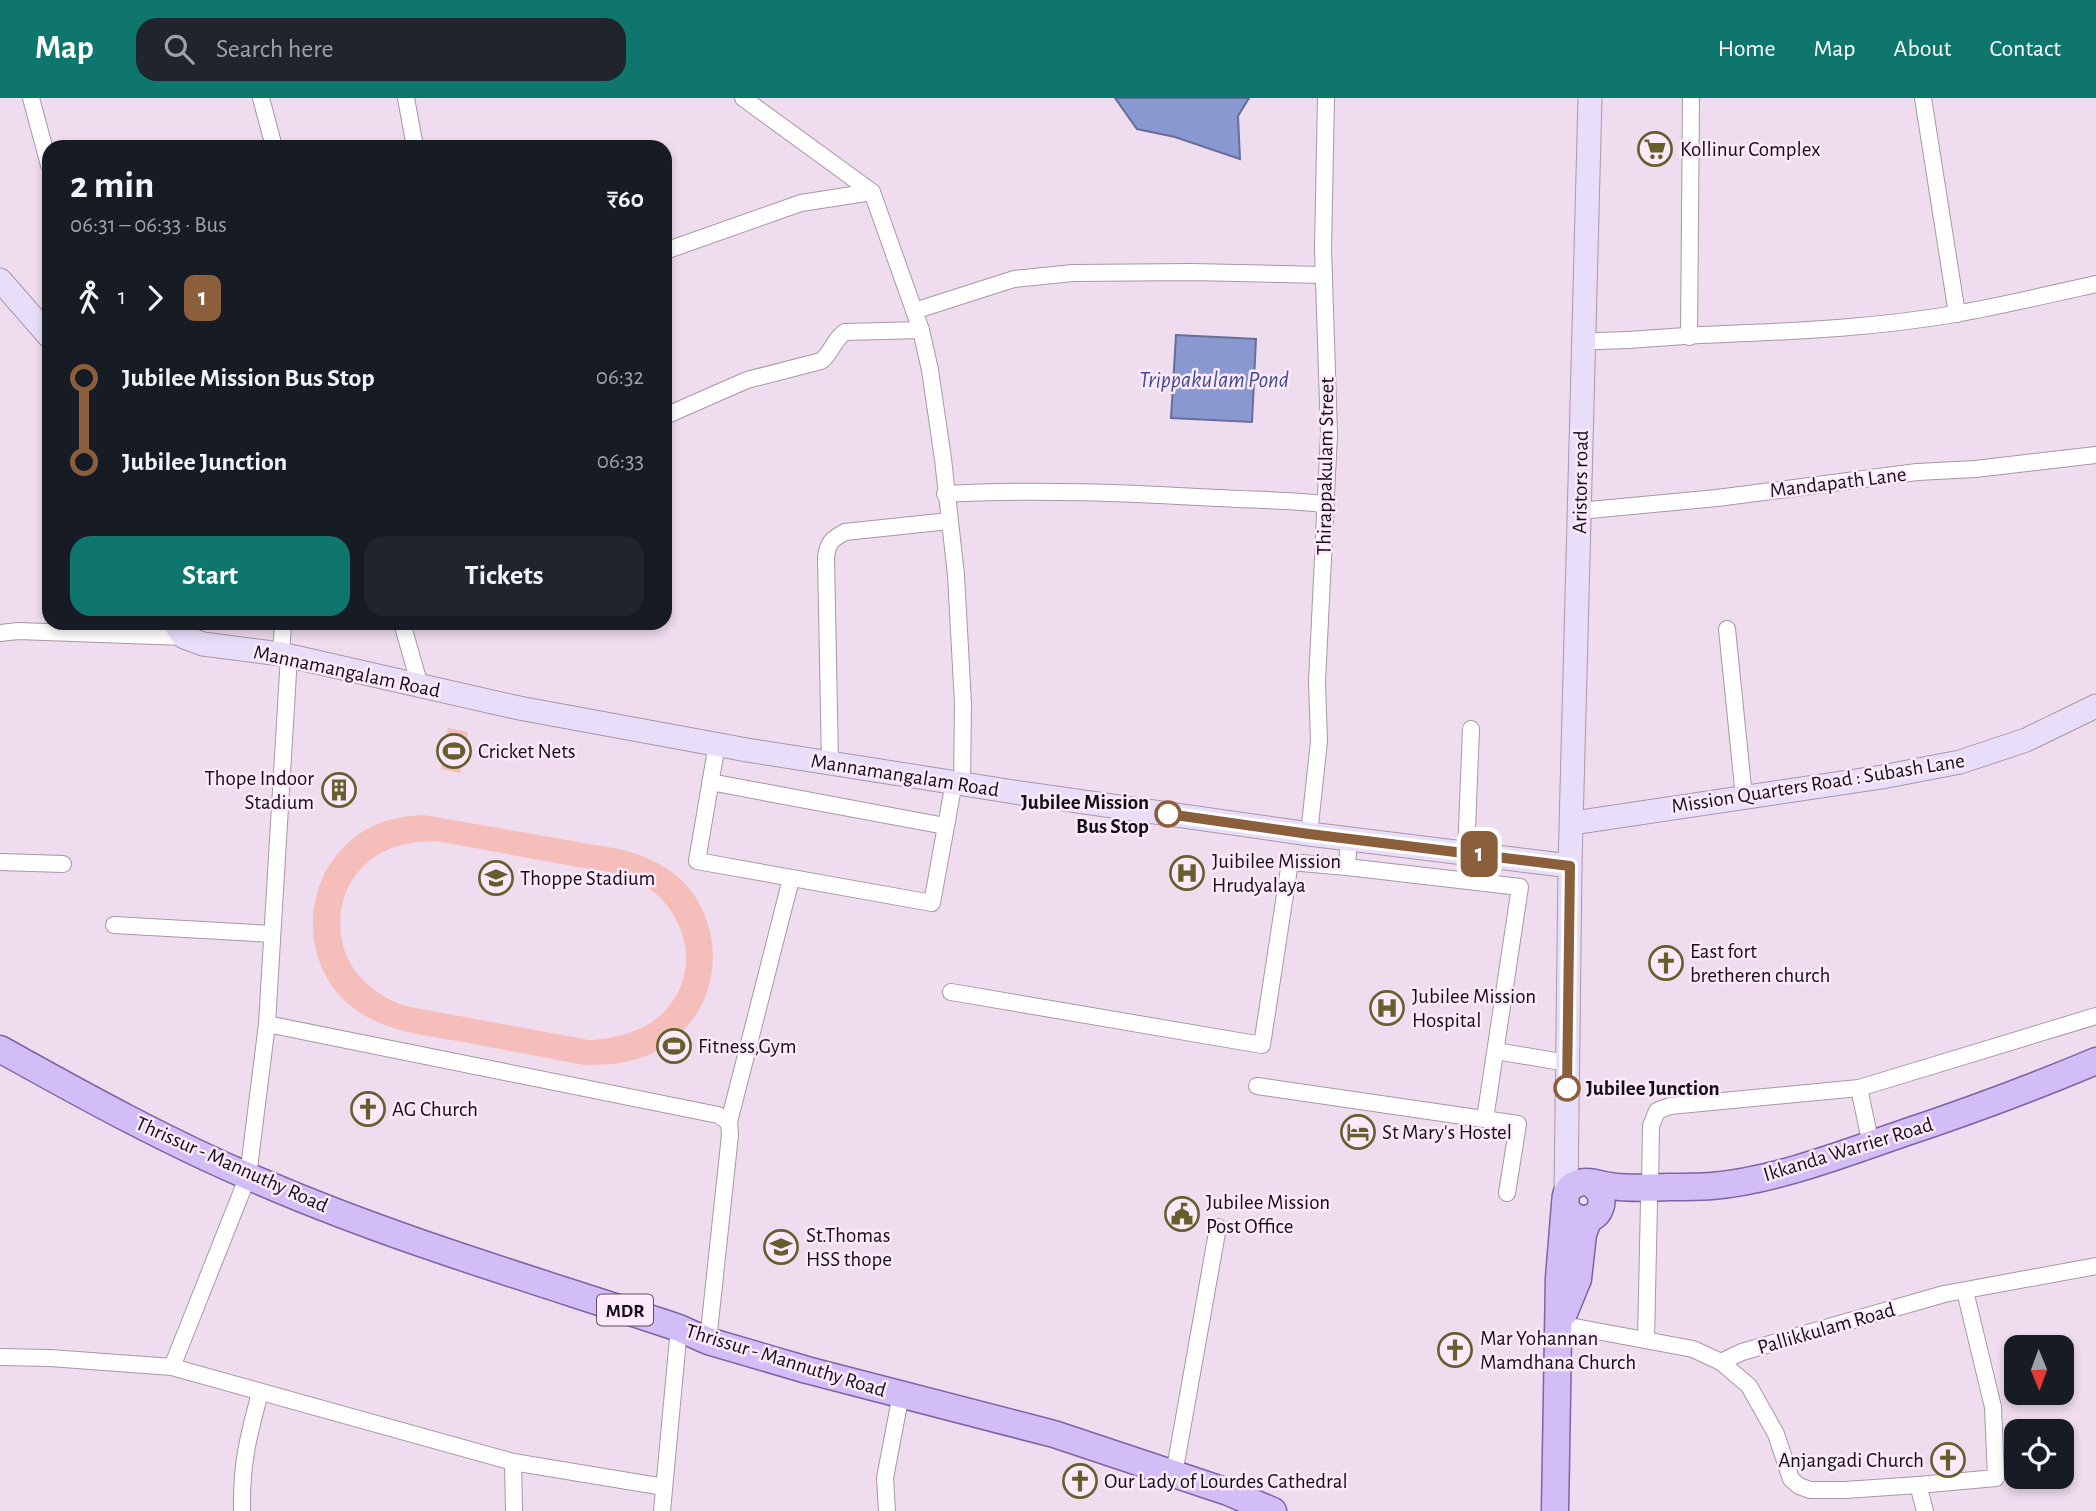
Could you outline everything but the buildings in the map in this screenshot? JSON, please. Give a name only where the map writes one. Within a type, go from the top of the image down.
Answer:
[{"type":"main road","name":"Aristors road","points":[[1570,866],[1590,98]]},
{"type":"main road","points":[[0,280],[42,328]]},
{"type":"main road","name":"Mannamangalam Road","points":[[179,630],[203,644],[285,655],[519,708],[717,744],[958,783],[1309,834],[1570,866]]},
{"type":"main road","name":"Mission Quarters Road : Subash Lane","points":[[1573,823],[1882,777],[1960,762],[2026,740],[2096,706]]},
{"type":"main road","points":[[1555,1511],[1559,1278],[1576,1191],[1566,1113],[1570,866]]},
{"type":"main road","name":"Thrissur - Mannuthy Road","points":[[0,1049],[105,1107],[248,1176],[427,1245],[679,1328],[708,1341],[1054,1434],[1228,1492],[1273,1511]]},
{"type":"main road","name":"Ikkanda Warrier Road","points":[[1592,1217],[1649,1195],[1782,1173],[2001,1100],[2096,1061]]},
{"type":"main road","name":"Ikkanda Warrier Road","points":[[1576,1191],[1615,1187],[1649,1195],[1714,1201],[1787,1187],[2004,1113],[2096,1077]]},
{"type":"main road","points":[[1576,1191],[1571,1215],[1583,1219],[1592,1217]]},
{"type":"main road","points":[[1559,1324],[1578,1279],[1583,1234],[1592,1217]]},
{"type":"main road","points":[[1556,1484],[1562,1511]]},
{"type":"street","points":[[31,98],[42,140]]},
{"type":"street","points":[[261,98],[272,140]]},
{"type":"street","points":[[406,98],[414,140]]},
{"type":"street","points":[[717,744],[697,861],[932,903],[945,826],[958,783],[962,680],[956,575],[943,459],[930,370],[921,330],[872,192],[743,98]]},
{"type":"street","name":"Thirappakulam Street","points":[[1309,834],[1319,741],[1317,682],[1329,434],[1324,275],[1326,98]]},
{"type":"street","points":[[1689,337],[1691,98]]},
{"type":"street","points":[[1923,98],[1957,314]]},
{"type":"street","points":[[672,249],[802,203],[872,192]]},
{"type":"street","points":[[914,311],[1014,279],[1073,273],[1324,275]]},
{"type":"street","points":[[1583,341],[1798,332],[1957,314],[2096,284]]},
{"type":"street","points":[[672,413],[747,380],[821,361],[837,338],[845,332],[921,330]]},
{"type":"street","name":"Mandapath Lane","points":[[1579,511],[1717,498],[1917,472],[1996,467],[2096,455]]},
{"type":"street","points":[[945,494],[992,491],[1121,493],[1291,500],[1324,504]]},
{"type":"street","points":[[830,763],[826,557],[828,545],[833,538],[845,532],[949,521]]},
{"type":"street","points":[[1727,629],[1744,797]]},
{"type":"street","points":[[0,633],[179,630]]},
{"type":"street","points":[[172,1367],[248,1176],[267,1024],[284,630]]},
{"type":"street","points":[[404,630],[419,686]]},
{"type":"street","points":[[1466,853],[1471,729]]},
{"type":"street","points":[[710,782],[945,826]]},
{"type":"street","points":[[1347,867],[1349,839]]},
{"type":"street","points":[[0,862],[63,864]]},
{"type":"street","points":[[951,992],[1262,1045],[1290,862],[1520,887],[1485,1119]]},
{"type":"street","points":[[708,1341],[730,1135],[729,1122],[791,878]]},
{"type":"street","points":[[114,925],[272,934]]},
{"type":"street","points":[[1646,1340],[1651,1126],[1657,1111],[1670,1106],[1859,1088],[2096,1016]]},
{"type":"street","points":[[267,1024],[718,1115],[729,1122]]},
{"type":"street","points":[[1496,1051],[1567,1063]]},
{"type":"street","points":[[1257,1086],[1518,1124],[1507,1193]]},
{"type":"street","points":[[1859,1088],[1871,1145]]},
{"type":"street","points":[[1174,1474],[1218,1227]]},
{"type":"street","name":"Pallikkulam Road","points":[[1721,1362],[1742,1352],[1944,1294],[2096,1266]]},
{"type":"street","points":[[1559,1324],[1693,1349],[1721,1362],[1749,1386],[1755,1395],[1776,1434],[1791,1479],[1810,1490],[1844,1490],[1996,1478],[1993,1407],[1965,1290]]},
{"type":"street","points":[[662,1511],[679,1328]]},
{"type":"street","points":[[0,1357],[172,1367],[513,1462],[664,1487]]},
{"type":"street","points":[[242,1511],[242,1474],[260,1392]]},
{"type":"street","points":[[887,1511],[885,1478],[901,1394]]},
{"type":"street","points":[[513,1462],[514,1511]]},
{"type":"street","points":[[1918,1485],[1925,1511]]},
{"type":"shaded area","name":"Cricket Nets","points":[[448,728],[468,732],[460,773],[441,769]]},
{"type":"shaded area","points":[[424,815],[624,850],[652,860],[671,871],[691,891],[702,908],[712,947],[709,987],[690,1023],[669,1043],[650,1054],[622,1063],[584,1065],[412,1033],[386,1026],[362,1014],[341,997],[325,975],[316,951],[313,925],[316,899],[324,875],[339,852],[359,834],[382,822]],"holes":[[[436,841],[618,874],[642,883],[668,907],[684,939],[684,975],[671,1004],[662,1014],[641,1028],[616,1037],[589,1040],[405,1006],[375,991],[360,977],[349,961],[343,944],[340,926],[347,891],[367,862],[383,852],[402,845]]]},
{"type":"water","points":[[1115,98],[1249,98],[1238,116],[1240,159],[1175,137],[1137,129]]},
{"type":"water","name":"Trippakulam Pond","points":[[1176,335],[1256,339],[1252,422],[1171,418]]},
{"type":"bus line","name":"1","points":[[1168,814],[1570,866],[1567,1088]]},
{"type":"place","name":"Kollinur Complex","points":[[1655,149]]},
{"type":"place","name":"Cricket Nets","points":[[454,751]]},
{"type":"place","name":"Thope Indoor Stadium","points":[[339,790]]},
{"type":"place","name":"Jubilee Mission Bus Stop","points":[[1168,814]]},
{"type":"place","name":"Juibilee Mission Hrudyalaya","points":[[1187,873]]},
{"type":"place","name":"Thoppe Stadium","points":[[496,878]]},
{"type":"place","name":"East fort bretheren church","points":[[1666,963]]},
{"type":"place","name":"Jubilee Mission Hospital","points":[[1387,1008]]},
{"type":"place","name":"Fitness,Gym","points":[[674,1046]]},
{"type":"place","name":"Jubilee Junction","points":[[1567,1088]]},
{"type":"place","name":"AG Church","points":[[368,1109]]},
{"type":"place","name":"St Mary's Hostel","points":[[1358,1132]]},
{"type":"place","name":"Jubilee Mission Post Office","points":[[1182,1214]]},
{"type":"place","name":"St.Thomas HSS thope","points":[[781,1247]]},
{"type":"place","name":"Mar Yohannan Mamdhana Church","points":[[1455,1350]]},
{"type":"place","name":"Anjangadi Church","points":[[1948,1460]]},
{"type":"place","name":"Our Lady of Lourdes Cathedral","points":[[1080,1481]]}]
